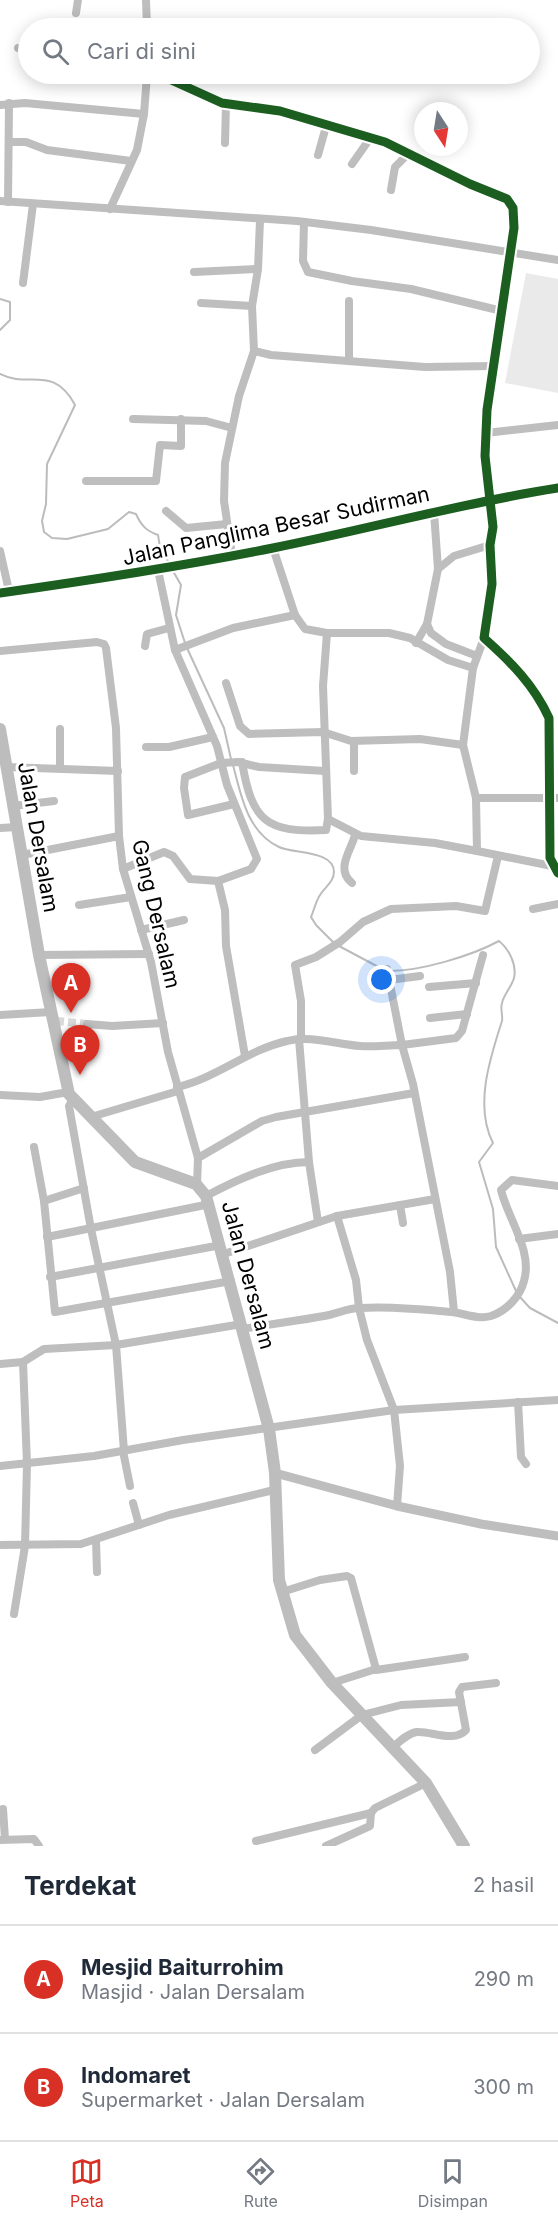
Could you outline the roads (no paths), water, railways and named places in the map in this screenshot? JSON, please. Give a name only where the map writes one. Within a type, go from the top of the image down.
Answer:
[{"type":"main road","name":"Jalan Panglima Besar Sudirman","points":[[5,592],[160,570],[273,548],[491,498],[558,488]]},
{"type":"main road","name":"Jalan Dersalam","points":[[0,729],[39,955],[70,1096],[135,1162],[196,1185],[208,1200],[223,1249],[269,1429],[282,1592],[295,1635],[332,1683],[426,1783],[464,1846]]},
{"type":"street","points":[[76,13],[78,0]]},
{"type":"street","points":[[146,0],[147,18]]},
{"type":"street","points":[[110,208],[137,150],[144,114],[146,84]]},
{"type":"street","points":[[180,84],[226,104],[280,111],[371,137],[507,199],[513,208],[514,228],[486,433],[485,456],[493,527],[490,545],[492,584],[484,638],[473,668],[463,745],[476,798],[477,852]]},
{"type":"street","points":[[0,105],[9,103],[144,114]]},
{"type":"street","points":[[9,103],[10,142],[4,201],[304,222],[371,230],[558,260]]},
{"type":"street","points":[[225,143],[226,104]]},
{"type":"street","points":[[318,155],[327,123]]},
{"type":"street","points":[[352,164],[371,137]]},
{"type":"street","points":[[10,142],[26,142],[47,150],[131,161]]},
{"type":"street","points":[[391,190],[395,167],[409,153]]},
{"type":"street","points":[[23,283],[33,204]]},
{"type":"street","points":[[232,555],[224,501],[225,463],[232,428],[254,351],[252,306],[258,269],[260,220]]},
{"type":"street","points":[[304,222],[303,261],[308,272],[411,289],[502,311]]},
{"type":"street","points":[[194,272],[258,269]]},
{"type":"street","points":[[349,301],[349,360]]},
{"type":"street","points":[[201,303],[252,306]]},
{"type":"street","points":[[254,351],[271,355],[425,368],[495,366]]},
{"type":"street","points":[[133,419],[206,421],[232,428]]},
{"type":"street","points":[[86,481],[156,481],[160,445],[181,446],[182,420]]},
{"type":"street","points":[[486,433],[558,425]]},
{"type":"street","points":[[166,511],[186,528],[228,524]]},
{"type":"street","points":[[416,643],[427,624],[438,569],[434,512]]},
{"type":"street","points":[[438,569],[454,556],[490,545]]},
{"type":"street","points":[[273,548],[295,615],[305,629],[327,633],[389,633],[416,643],[448,660],[473,668]]},
{"type":"street","points":[[0,551],[5,592]]},
{"type":"street","points":[[123,869],[164,852],[173,856],[190,879],[218,881],[251,869],[256,864],[254,848],[234,804],[225,763],[170,628],[160,570]]},
{"type":"street","points":[[179,648],[233,628],[295,615]]},
{"type":"street","points":[[427,624],[431,633],[446,644],[477,656]]},
{"type":"street","points":[[145,646],[147,634],[170,628]]},
{"type":"street","points":[[240,762],[251,800],[259,815],[268,823],[279,827],[327,830],[323,732],[327,633]]},
{"type":"street","points":[[484,638],[526,679],[554,718],[554,797],[550,858],[552,866],[558,873]]},
{"type":"street","name":"Gang Dersalam","points":[[0,651],[97,642],[104,644],[106,648],[117,728],[119,837],[123,869],[149,954],[177,1089],[198,1158],[196,1185]]},
{"type":"street","points":[[226,683],[240,726],[249,734],[323,732],[354,741],[420,739],[463,745]]},
{"type":"street","points":[[60,729],[60,768]]},
{"type":"street","points":[[146,747],[169,747],[213,737]]},
{"type":"street","points":[[354,741],[354,771]]},
{"type":"street","points":[[234,804],[190,816],[187,813],[183,788],[186,775],[225,763],[240,762],[259,767],[326,771]]},
{"type":"street","points":[[7,767],[118,771]]},
{"type":"street","points":[[476,798],[554,797]]},
{"type":"street","points":[[13,806],[54,801]]},
{"type":"street","points":[[328,819],[341,824],[355,835],[435,843],[552,866]]},
{"type":"street","points":[[0,828],[17,828]]},
{"type":"street","points":[[351,883],[343,867],[355,835]]},
{"type":"street","points":[[22,855],[119,837]]},
{"type":"street","points":[[318,1222],[309,1162],[300,1039],[301,1001],[295,965],[316,957],[340,942],[371,917],[399,908],[456,906],[485,911],[498,856]]},
{"type":"street","points":[[218,881],[225,910],[226,946],[245,1056]]},
{"type":"street","points":[[79,905],[131,897]]},
{"type":"street","points":[[533,909],[558,904]]},
{"type":"street","points":[[141,930],[184,920]]},
{"type":"street","points":[[39,955],[149,954]]},
{"type":"street","points":[[91,1117],[207,1078],[245,1056],[300,1039],[363,1047],[456,1038],[462,1031],[483,955]]},
{"type":"street","points":[[387,969],[450,1272],[454,1312]]},
{"type":"street","points":[[389,980],[420,976]]},
{"type":"street","points":[[429,987],[476,983]]},
{"type":"street","points":[[430,1018],[467,1014]]},
{"type":"street","points":[[0,1016],[53,1018]]},
{"type":"street","points":[[87,1024],[112,1026],[163,1023]]},
{"type":"street","points":[[198,1158],[262,1121],[306,1111],[414,1093]]},
{"type":"street","points":[[0,1095],[70,1096],[69,1106],[91,1229],[116,1344],[123,1451],[130,1486]]},
{"type":"street","points":[[34,1147],[44,1201],[55,1312],[231,1281]]},
{"type":"street","points":[[47,1237],[91,1229],[208,1200],[225,1186],[274,1168],[309,1162]]},
{"type":"street","points":[[0,1364],[23,1362],[44,1348],[116,1344],[359,1308],[454,1312],[488,1317],[507,1308],[515,1299],[521,1289],[526,1268],[519,1239],[506,1210],[501,1190],[512,1180],[558,1186]]},
{"type":"street","points":[[44,1201],[84,1188]]},
{"type":"street","points":[[50,1277],[100,1266],[223,1249],[337,1216],[435,1199]]},
{"type":"street","points":[[400,1205],[403,1223]]},
{"type":"street","points":[[337,1216],[356,1280],[359,1308],[367,1340],[394,1410],[400,1466],[397,1506]]},
{"type":"street","points":[[519,1239],[558,1234]]},
{"type":"street","points":[[14,1614],[25,1546],[27,1464],[23,1362]]},
{"type":"street","points":[[0,1466],[123,1451],[183,1440],[394,1410],[558,1400]]},
{"type":"street","points":[[518,1402],[521,1457],[526,1464]]},
{"type":"street","points":[[274,1473],[397,1506],[481,1524],[558,1536]]},
{"type":"street","points":[[0,1545],[67,1545],[96,1540],[220,1501],[274,1490]]},
{"type":"street","points":[[133,1503],[139,1525]]},
{"type":"street","points":[[96,1540],[97,1572]]},
{"type":"street","points":[[282,1592],[320,1580],[350,1576],[376,1670]]},
{"type":"street","points":[[332,1683],[376,1670],[465,1657]]},
{"type":"street","points":[[392,1748],[416,1732],[454,1736],[463,1734],[466,1730],[459,1692],[462,1687],[496,1683]]},
{"type":"street","points":[[315,1750],[362,1715],[401,1705],[461,1702]]},
{"type":"street","points":[[326,1846],[370,1826],[371,1813],[375,1808],[426,1783]]},
{"type":"street","points":[[3,1809],[2,1840],[16,1842],[34,1839],[39,1846]]},
{"type":"street","points":[[256,1841],[371,1813]]},
{"type":"waterway","points":[[0,299],[10,302],[10,320],[0,330]]},
{"type":"waterway","points":[[0,374],[11,378],[49,381],[67,393],[75,405],[47,464],[46,504],[42,521],[44,532],[52,538],[67,539],[108,529],[129,512],[136,514],[144,527],[158,535],[160,547],[169,563]]},
{"type":"waterway","points":[[173,571],[181,585],[176,615],[185,643]]},
{"type":"waterway","points":[[187,648],[224,728],[231,759]]},
{"type":"waterway","points":[[233,765],[247,812],[259,832],[279,847],[320,856],[332,865],[334,872],[332,879],[319,897],[311,917],[334,943]]},
{"type":"waterway","points":[[389,971],[446,962],[499,941],[511,958],[515,973],[502,1003],[502,1021],[489,1066],[484,1098],[487,1129],[493,1143],[479,1162],[493,1209],[496,1247],[516,1291]]},
{"type":"waterway","points":[[339,946],[384,970]]},
{"type":"waterway","points":[[519,1296],[530,1308],[558,1323]]},
{"type":"tunnel","points":[[56,1021],[87,1024]]},
{"type":"place","name":"Mesjid Baiturrohim","points":[[71,1013]]},
{"type":"place","name":"Indomaret","points":[[80,1075]]}]
